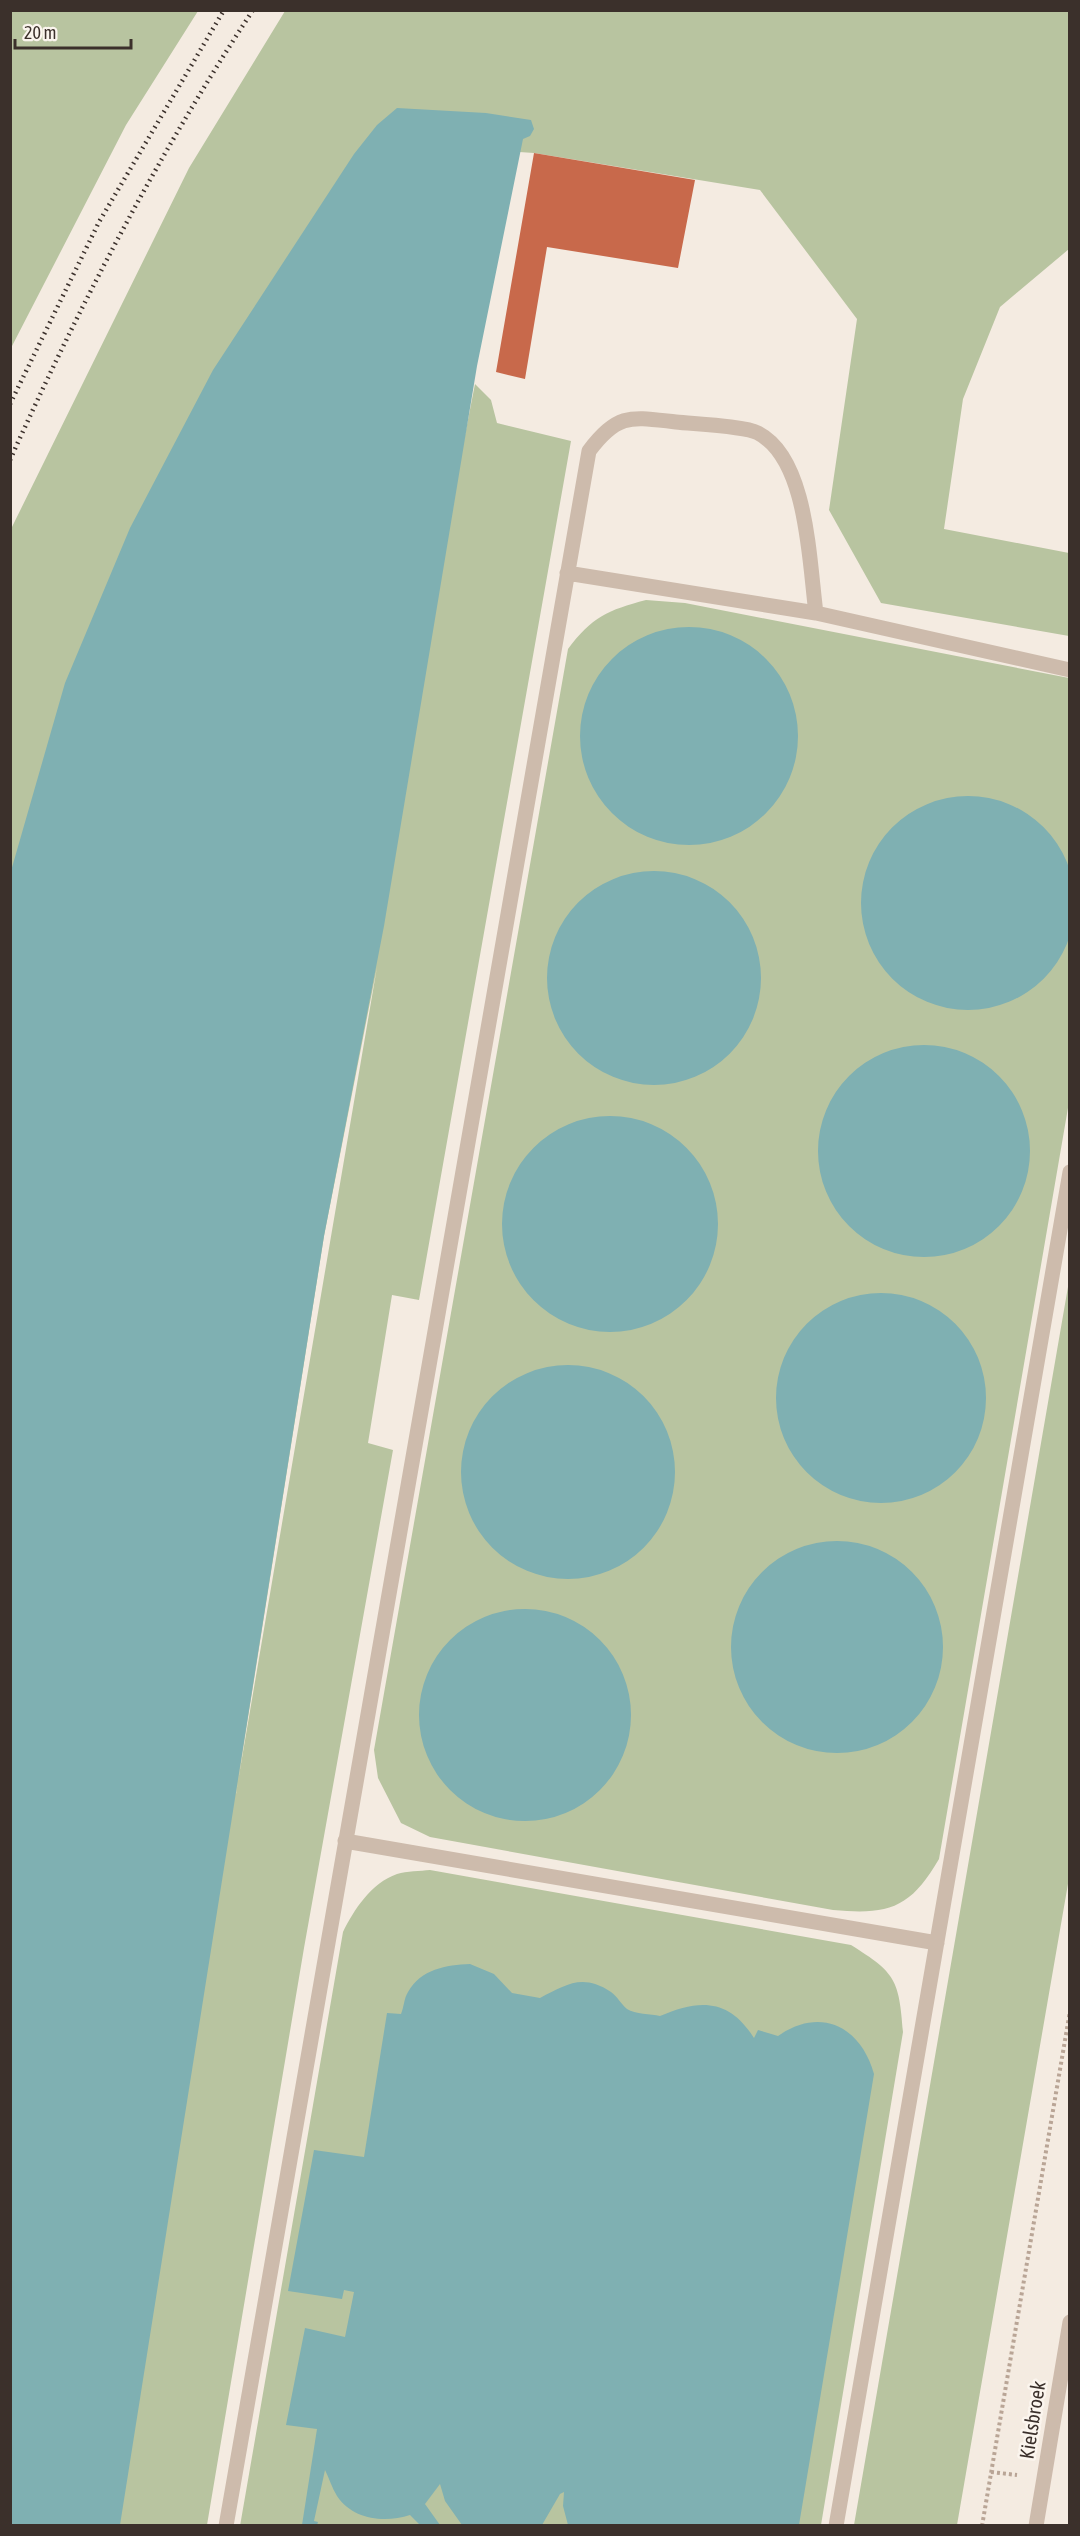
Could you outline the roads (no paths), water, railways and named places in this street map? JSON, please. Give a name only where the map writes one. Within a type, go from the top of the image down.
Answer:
[{"type":"street","points":[[226,2526],[589,451],[605,429],[633,417],[756,431],[779,448],[797,486],[816,613]]},
{"type":"street","points":[[567,573],[816,613],[1070,670]]},
{"type":"street","points":[[836,2526],[1070,1172]]},
{"type":"street","points":[[345,1841],[938,1943]]},
{"type":"street","name":"Kielsbroek","points":[[1036,2526],[1070,2322]]},
{"type":"water","points":[[397,108],[486,113],[531,120],[534,129],[530,136],[523,139],[477,366],[384,926],[324,1236],[120,2525],[11,2525],[11,871],[65,683],[130,528],[213,370],[354,154],[377,125]]},
{"type":"water","points":[[689,627],[721,632],[731,636],[766,659],[789,694],[793,704],[798,736],[793,768],[789,778],[766,813],[731,836],[721,840],[689,845],[657,840],[647,836],[612,813],[589,778],[585,768],[580,736],[585,704],[589,694],[612,659],[647,636],[657,632]]},
{"type":"water","points":[[957,796],[979,796],[1009,804],[1028,814],[1044,827],[1057,843],[1067,862],[1075,892],[1075,914],[1067,944],[1057,963],[1044,979],[1028,992],[999,1006],[979,1010],[957,1010],[937,1006],[908,992],[885,971],[865,934],[861,914],[861,892],[865,872],[879,843],[900,820],[937,800]]},
{"type":"water","points":[[643,871],[665,871],[685,875],[705,883],[730,902],[749,927],[757,947],[761,978],[757,1009],[749,1029],[730,1054],[705,1073],[685,1081],[665,1085],[643,1085],[623,1081],[603,1073],[571,1046],[559,1029],[551,1009],[547,989],[547,967],[551,947],[559,927],[586,895],[603,883],[623,875]]},
{"type":"water","points":[[924,1045],[945,1047],[964,1053],[983,1063],[999,1076],[1012,1092],[1022,1111],[1028,1130],[1030,1151],[1028,1172],[1022,1191],[1012,1210],[999,1226],[983,1239],[964,1249],[945,1255],[924,1257],[903,1255],[884,1249],[865,1239],[849,1226],[836,1210],[826,1191],[820,1172],[818,1151],[820,1130],[826,1111],[836,1092],[849,1076],[865,1063],[884,1053],[903,1047]]},
{"type":"water","points":[[610,1116],[631,1118],[651,1124],[670,1134],[686,1148],[700,1164],[710,1183],[716,1203],[718,1224],[716,1245],[710,1265],[700,1284],[686,1300],[670,1314],[651,1324],[631,1330],[610,1332],[589,1330],[569,1324],[550,1314],[534,1300],[520,1284],[510,1265],[504,1245],[502,1224],[504,1203],[510,1183],[520,1164],[534,1148],[550,1134],[569,1124],[589,1118]]},
{"type":"water","points":[[871,1293],[891,1293],[912,1297],[931,1305],[956,1323],[969,1339],[982,1367],[986,1398],[982,1429],[969,1457],[956,1473],[940,1486],[912,1499],[891,1503],[871,1503],[850,1499],[831,1491],[814,1480],[799,1465],[780,1429],[776,1408],[776,1388],[780,1367],[788,1348],[799,1331],[814,1316],[850,1297]]},
{"type":"water","points":[[568,1365],[589,1367],[609,1373],[636,1389],[651,1404],[667,1431],[673,1451],[675,1472],[673,1493],[667,1513],[651,1540],[636,1555],[609,1571],[589,1577],[568,1579],[547,1577],[527,1571],[500,1555],[485,1540],[469,1513],[463,1493],[461,1472],[463,1451],[469,1431],[485,1404],[500,1389],[527,1373],[547,1367]]},
{"type":"water","points":[[827,1541],[847,1541],[868,1545],[887,1553],[912,1572],[925,1588],[935,1606],[941,1626],[943,1647],[941,1668],[935,1688],[925,1706],[912,1722],[887,1741],[868,1749],[847,1753],[827,1753],[806,1749],[787,1741],[755,1714],[743,1697],[735,1678],[731,1657],[731,1637],[735,1616],[743,1597],[770,1565],[787,1553],[806,1545]]},
{"type":"water","points":[[515,1609],[535,1609],[556,1613],[575,1621],[600,1640],[613,1656],[623,1674],[629,1694],[631,1715],[629,1736],[623,1756],[613,1774],[600,1790],[575,1809],[556,1817],[535,1821],[515,1821],[494,1817],[475,1809],[443,1782],[431,1765],[423,1746],[419,1725],[419,1705],[423,1684],[431,1665],[458,1633],[475,1621],[494,1613]]},
{"type":"water","points":[[470,1964],[494,1974],[512,1993],[540,1998],[566,1985],[591,1983],[613,1994],[630,2011],[660,2016],[688,2007],[712,2006],[734,2015],[754,2038],[758,2030],[778,2036],[794,2027],[824,2022],[849,2033],[860,2044],[874,2074],[799,2525],[568,2525],[563,2506],[564,2492],[560,2494],[542,2525],[462,2525],[445,2501],[440,2484],[425,2504],[440,2525],[420,2525],[410,2515],[380,2519],[370,2518],[352,2510],[337,2496],[325,2470],[314,2521],[318,2522],[317,2525],[302,2525],[317,2429],[286,2425],[305,2328],[345,2337],[354,2292],[344,2290],[342,2299],[288,2291],[314,2150],[364,2157],[387,2013],[401,2014],[413,1984],[427,1973],[443,1967]]},
{"type":"railway","points":[[10,404],[99,222],[224,10]]},
{"type":"railway","points":[[10,460],[64,344],[122,230],[185,119],[253,10]]}]
